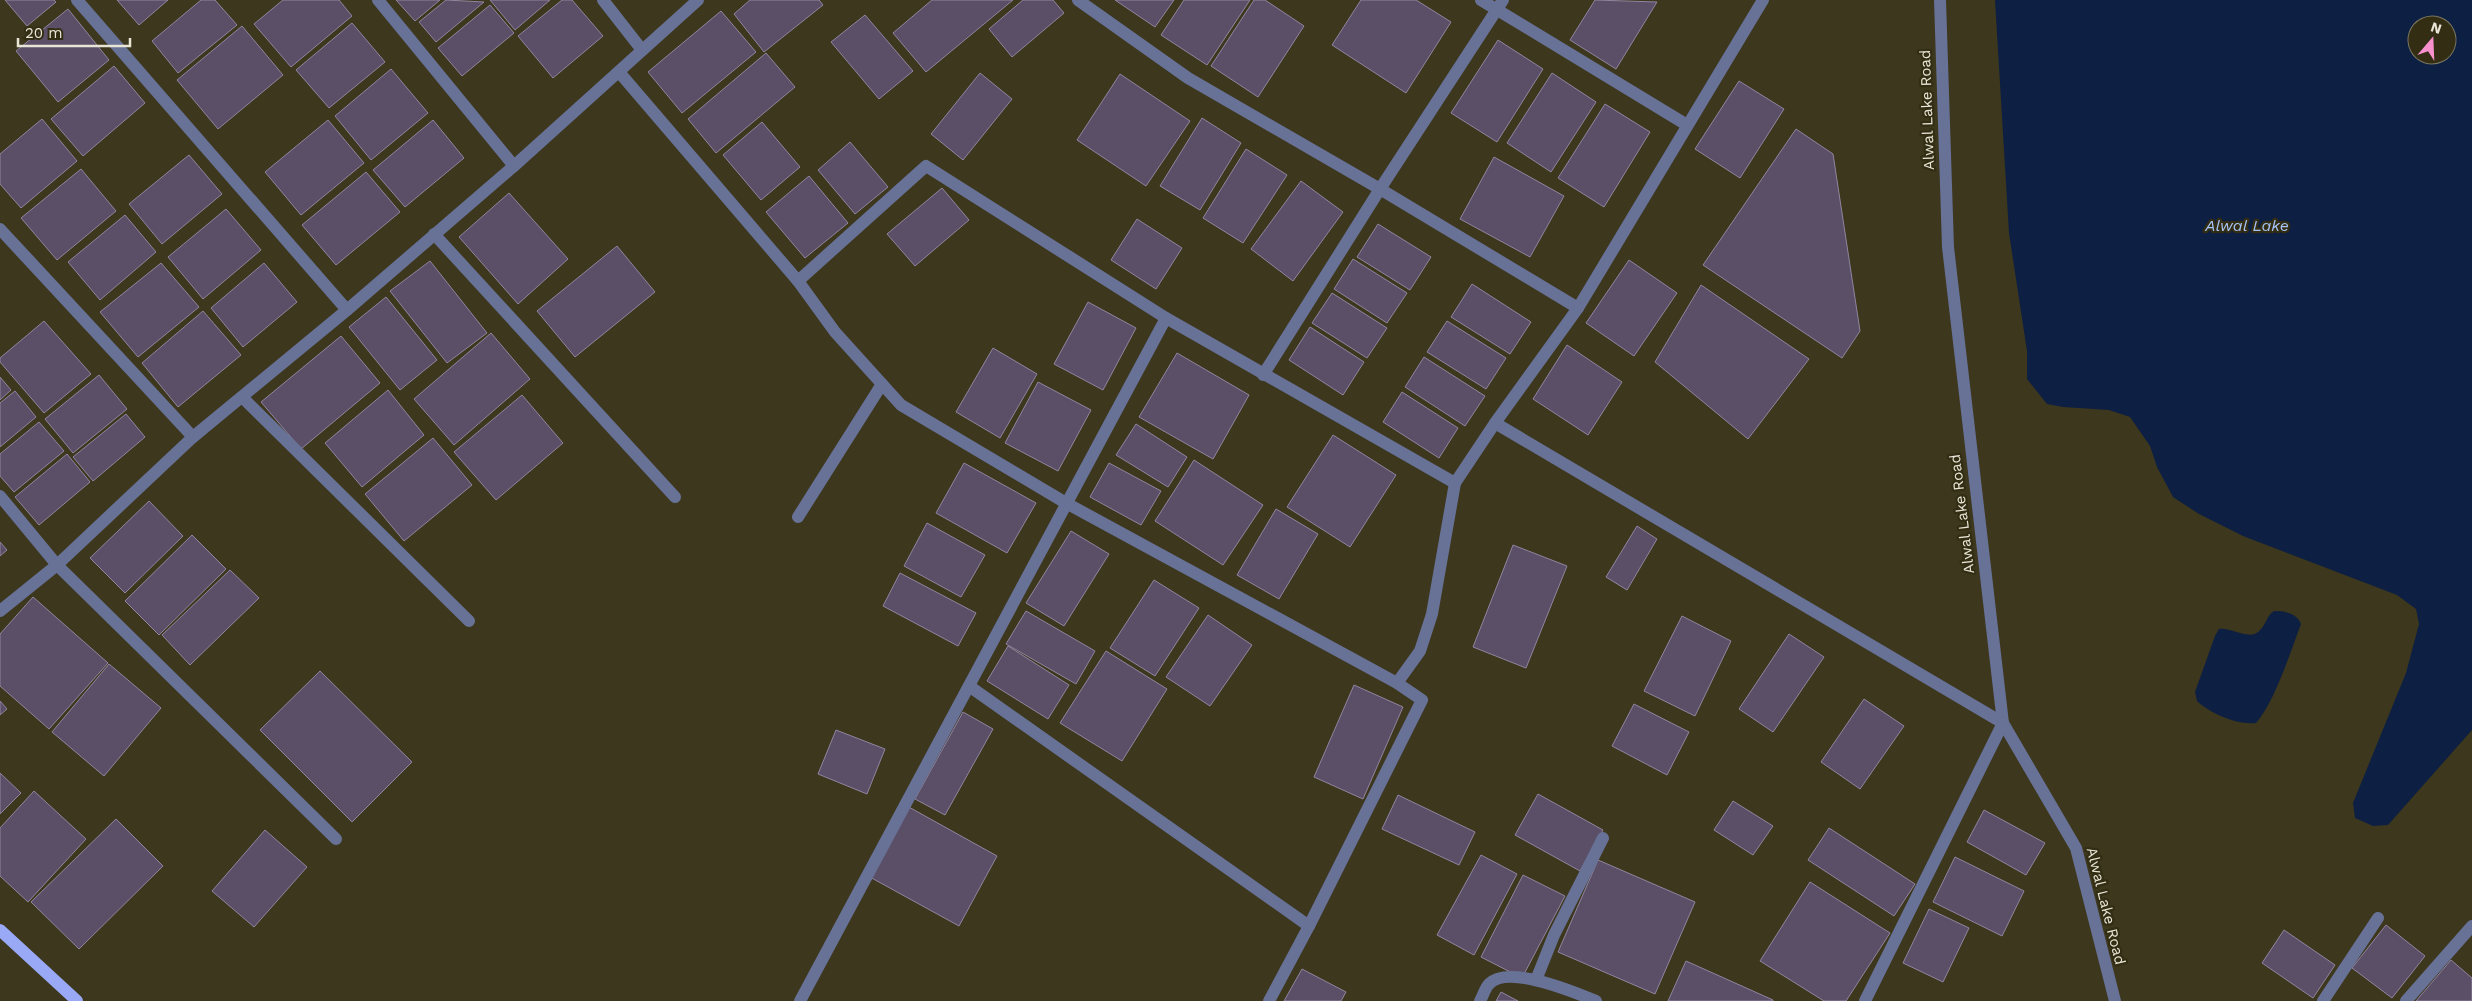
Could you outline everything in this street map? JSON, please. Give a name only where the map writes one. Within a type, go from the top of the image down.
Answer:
[{"type":"main road","points":[[0,930],[77,1001]]},
{"type":"street","points":[[77,0],[347,310]]},
{"type":"street","points":[[378,0],[514,166]]},
{"type":"street","points":[[603,0],[642,50]]},
{"type":"street","points":[[0,611],[57,565],[193,437],[347,310],[514,166],[698,0]]},
{"type":"street","points":[[1078,0],[1188,78],[1380,189],[1578,308]]},
{"type":"street","points":[[1481,0],[1500,5],[1687,125]]},
{"type":"street","points":[[1397,684],[1420,651],[1432,614],[1455,483],[1495,423],[1578,308],[1763,0]]},
{"type":"street","name":"Alwal Lake Road","points":[[1940,0],[1948,247],[2003,723],[2076,848],[2115,1001]]},
{"type":"street","points":[[1264,375],[1380,189],[1500,5]]},
{"type":"street","points":[[618,72],[798,281],[835,332],[901,405],[1066,504],[1397,684],[1422,700],[1310,926],[1269,1001]]},
{"type":"street","points":[[798,281],[926,166],[1166,318],[1455,483]]},
{"type":"street","points":[[0,229],[193,437]]},
{"type":"street","points":[[434,234],[676,497]]},
{"type":"street","points":[[800,1001],[1166,318]]},
{"type":"street","points":[[798,517],[882,384]]},
{"type":"street","points":[[242,397],[468,621]]},
{"type":"street","points":[[1495,423],[2003,723],[1865,1001]]},
{"type":"street","points":[[0,496],[57,565],[336,839]]},
{"type":"street","points":[[969,686],[1310,926]]},
{"type":"street","points":[[1536,980],[1554,935],[1603,838]]},
{"type":"street","points":[[2323,1001],[2378,918]]},
{"type":"street","points":[[2406,1001],[2472,926]]},
{"type":"street","points":[[1480,1001],[1489,983],[1504,976],[1536,980],[1596,1001]]},
{"type":"water","name":"Alwal Lake","points":[[1995,0],[2472,0],[2472,730],[2388,825],[2373,826],[2355,818],[2353,803],[2406,673],[2419,624],[2416,609],[2397,595],[2243,536],[2199,514],[2173,497],[2157,467],[2150,446],[2130,417],[2109,410],[2047,404],[2027,379],[2027,351],[2009,233]]},
{"type":"water","points":[[2274,611],[2290,613],[2297,617],[2301,624],[2276,690],[2263,714],[2256,723],[2241,722],[2217,714],[2203,706],[2197,701],[2195,692],[2219,629],[2250,635],[2254,634],[2261,630]]},
{"type":"building","points":[[5,0],[54,0],[56,2],[27,26]]},
{"type":"building","points":[[117,0],[168,0],[139,25]]},
{"type":"building","points":[[201,0],[215,0],[237,25],[178,73],[152,41]]},
{"type":"building","points":[[283,0],[339,0],[352,16],[291,67],[254,24]]},
{"type":"building","points":[[396,0],[440,0],[415,21]]},
{"type":"building","points":[[446,0],[484,2],[436,42],[419,22]]},
{"type":"building","points":[[490,0],[550,0],[515,30]]},
{"type":"building","points":[[562,0],[572,0],[603,36],[553,78],[518,36]]},
{"type":"building","points":[[750,0],[819,0],[823,5],[764,52],[734,14]]},
{"type":"building","points":[[932,0],[1013,0],[926,72],[893,33]]},
{"type":"building","points":[[1023,0],[1053,0],[1064,13],[1012,57],[989,29]]},
{"type":"building","points":[[1115,0],[1174,0],[1155,27]]},
{"type":"building","points":[[1184,0],[1250,0],[1207,65],[1161,35]]},
{"type":"building","points":[[1254,0],[1265,0],[1304,26],[1258,97],[1211,66]]},
{"type":"building","points":[[1361,0],[1416,0],[1451,22],[1406,93],[1332,45]]},
{"type":"building","points":[[1595,0],[1657,2],[1616,69],[1570,40]]},
{"type":"building","points":[[490,5],[514,33],[462,76],[438,48]]},
{"type":"building","points":[[68,9],[109,60],[58,102],[16,51]]},
{"type":"building","points":[[721,11],[756,52],[682,113],[648,72]]},
{"type":"building","points":[[865,15],[913,71],[879,99],[831,42]]},
{"type":"building","points":[[352,23],[385,62],[329,108],[296,70]]},
{"type":"building","points":[[242,26],[283,75],[218,129],[177,80]]},
{"type":"building","points":[[1498,40],[1543,69],[1497,142],[1451,113]]},
{"type":"building","points":[[766,53],[795,87],[716,153],[688,119]]},
{"type":"building","points":[[114,66],[145,103],[83,156],[51,119]]},
{"type":"building","points":[[391,69],[428,113],[371,160],[335,116]]},
{"type":"building","points":[[980,73],[1012,99],[963,160],[931,134]]},
{"type":"building","points":[[1552,73],[1596,102],[1551,172],[1507,143]]},
{"type":"building","points":[[1120,74],[1190,121],[1146,186],[1077,140]]},
{"type":"building","points":[[1739,81],[1784,109],[1740,178],[1695,149]]},
{"type":"building","points":[[1605,104],[1650,132],[1604,207],[1558,178]]},
{"type":"building","points":[[1202,118],[1241,143],[1200,210],[1160,186]]},
{"type":"building","points":[[42,119],[77,161],[21,208],[0,184],[0,154]]},
{"type":"building","points":[[328,120],[364,163],[301,215],[265,172]]},
{"type":"building","points":[[433,120],[464,158],[405,207],[373,170]]},
{"type":"building","points":[[762,122],[800,167],[761,200],[723,155]]},
{"type":"building","points":[[1796,129],[1833,154],[1860,331],[1842,358],[1703,265]]},
{"type":"building","points":[[850,142],[888,187],[855,214],[818,170]]},
{"type":"building","points":[[1246,149],[1287,175],[1243,243],[1203,218]]},
{"type":"building","points":[[189,155],[222,194],[162,244],[129,204]]},
{"type":"building","points":[[1494,157],[1564,196],[1530,257],[1460,219]]},
{"type":"building","points":[[81,169],[116,211],[57,260],[21,218]]},
{"type":"building","points":[[366,172],[400,212],[336,265],[302,225]]},
{"type":"building","points":[[809,176],[848,223],[805,258],[766,212]]},
{"type":"building","points":[[1301,181],[1343,212],[1293,281],[1251,249]]},
{"type":"building","points":[[942,188],[969,220],[915,266],[887,234]]},
{"type":"building","points":[[509,193],[568,259],[518,304],[459,237]]},
{"type":"building","points":[[226,209],[261,250],[203,299],[168,257]]},
{"type":"building","points":[[125,215],[156,252],[100,300],[68,262]]},
{"type":"building","points":[[1137,219],[1182,248],[1156,289],[1111,260]]},
{"type":"building","points":[[1378,224],[1431,257],[1410,290],[1357,257]]},
{"type":"building","points":[[617,246],[655,292],[575,357],[537,311]]},
{"type":"building","points":[[1353,259],[1407,293],[1387,323],[1334,289]]},
{"type":"building","points":[[1629,260],[1677,293],[1634,356],[1586,323]]},
{"type":"building","points":[[430,261],[487,333],[447,363],[390,291]]},
{"type":"building","points":[[161,263],[199,307],[138,357],[100,312]]},
{"type":"building","points":[[264,263],[297,302],[243,347],[211,308]]},
{"type":"building","points":[[1472,284],[1531,322],[1510,354],[1451,317]]},
{"type":"building","points":[[1701,285],[1809,359],[1748,439],[1655,362]]},
{"type":"building","points":[[1332,293],[1387,328],[1367,358],[1312,323]]},
{"type":"building","points":[[386,297],[437,360],[400,390],[349,327]]},
{"type":"building","points":[[1088,302],[1136,328],[1103,390],[1054,364]]},
{"type":"building","points":[[203,311],[241,355],[178,407],[142,363]]},
{"type":"building","points":[[44,321],[91,374],[44,413],[0,362],[0,358]]},
{"type":"building","points":[[1447,321],[1506,358],[1486,389],[1427,352]]},
{"type":"building","points":[[1310,327],[1364,362],[1343,395],[1289,360]]},
{"type":"building","points":[[491,333],[530,379],[454,445],[414,399]]},
{"type":"building","points":[[341,336],[380,383],[301,449],[261,402]]},
{"type":"building","points":[[1567,345],[1622,382],[1588,435],[1533,399]]},
{"type":"building","points":[[993,348],[1037,374],[1000,438],[956,412]]},
{"type":"building","points":[[1177,353],[1249,395],[1213,459],[1139,417]]},
{"type":"building","points":[[1424,357],[1485,396],[1465,426],[1405,387]]},
{"type":"building","points":[[99,375],[127,409],[73,453],[45,419]]},
{"type":"building","points":[[0,377],[11,390],[0,400]]},
{"type":"building","points":[[1038,382],[1091,410],[1058,471],[1005,443]]},
{"type":"building","points":[[388,390],[424,435],[362,487],[325,443]]},
{"type":"building","points":[[15,391],[36,417],[0,447],[0,403]]},
{"type":"building","points":[[1402,392],[1458,428],[1439,458],[1383,422]]},
{"type":"building","points":[[522,395],[563,443],[496,500],[454,452]]},
{"type":"building","points":[[126,414],[145,437],[93,481],[73,457]]},
{"type":"building","points":[[39,422],[64,451],[14,492],[0,476],[0,454]]},
{"type":"building","points":[[1136,424],[1187,457],[1168,487],[1116,455]]},
{"type":"building","points":[[1333,435],[1396,475],[1350,547],[1287,507]]},
{"type":"building","points":[[433,438],[472,485],[404,541],[365,494]]},
{"type":"building","points":[[67,454],[90,482],[39,525],[15,497]]},
{"type":"building","points":[[1194,460],[1263,505],[1223,565],[1155,521]]},
{"type":"building","points":[[964,463],[1036,503],[1007,553],[936,513]]},
{"type":"building","points":[[1109,463],[1161,491],[1141,525],[1090,497]]},
{"type":"building","points":[[149,501],[183,536],[125,593],[90,558]]},
{"type":"building","points":[[1276,509],[1318,534],[1279,599],[1237,575]]},
{"type":"building","points":[[927,523],[985,555],[961,597],[904,566]]},
{"type":"building","points":[[1637,526],[1657,539],[1627,590],[1606,577]]},
{"type":"building","points":[[1071,531],[1109,554],[1064,626],[1026,603]]},
{"type":"building","points":[[192,535],[226,569],[159,635],[125,601]]},
{"type":"building","points":[[0,542],[7,550],[0,556]]},
{"type":"building","points":[[1513,545],[1567,566],[1526,668],[1473,647]]},
{"type":"building","points":[[230,570],[259,598],[190,665],[162,635]]},
{"type":"building","points":[[900,573],[976,613],[958,646],[883,606]]},
{"type":"building","points":[[1154,580],[1199,608],[1155,676],[1110,648]]},
{"type":"building","points":[[33,597],[108,663],[49,729],[0,686],[0,634]]},
{"type":"building","points":[[1026,611],[1095,651],[1076,684],[1006,644]]},
{"type":"building","points":[[1208,615],[1252,645],[1210,706],[1166,677]]},
{"type":"building","points":[[1682,616],[1731,641],[1695,716],[1644,691]]},
{"type":"building","points":[[1789,634],[1824,657],[1773,732],[1739,709]]},
{"type":"building","points":[[1008,646],[1069,685],[1048,719],[987,681]]},
{"type":"building","points":[[1106,651],[1167,689],[1122,761],[1060,723]]},
{"type":"building","points":[[109,664],[161,708],[104,776],[52,732]]},
{"type":"building","points":[[320,671],[412,762],[352,822],[260,730]]},
{"type":"building","points":[[1354,685],[1403,707],[1363,799],[1314,777]]},
{"type":"building","points":[[1864,699],[1904,726],[1860,789],[1821,762]]},
{"type":"building","points":[[0,701],[7,709],[0,715]]},
{"type":"building","points":[[1634,704],[1689,732],[1667,775],[1612,746]]},
{"type":"building","points":[[963,712],[993,729],[945,815],[915,799]]},
{"type":"building","points":[[836,730],[885,749],[867,794],[818,774]]},
{"type":"building","points":[[0,773],[21,793],[0,814]]},
{"type":"building","points":[[34,791],[86,839],[28,902],[0,876],[0,828]]},
{"type":"building","points":[[1538,794],[1603,830],[1580,871],[1515,835]]},
{"type":"building","points":[[1398,795],[1475,832],[1459,865],[1382,829]]},
{"type":"building","points":[[1733,801],[1773,826],[1753,855],[1714,830]]},
{"type":"building","points":[[907,806],[997,856],[959,926],[868,876]]},
{"type":"building","points":[[1984,810],[2045,843],[2026,875],[1967,842]]},
{"type":"building","points":[[116,819],[163,866],[79,949],[31,902]]},
{"type":"building","points":[[1829,828],[1915,884],[1894,916],[1808,860]]},
{"type":"building","points":[[265,830],[307,867],[254,927],[212,891]]},
{"type":"building","points":[[1481,855],[1517,874],[1474,955],[1437,935]]},
{"type":"building","points":[[1955,857],[2024,891],[2002,936],[1933,902]]},
{"type":"building","points":[[1598,860],[1695,902],[1655,994],[1558,952]]},
{"type":"building","points":[[1523,875],[1565,896],[1522,978],[1481,957]]},
{"type":"building","points":[[1810,882],[1890,933],[1846,1001],[1824,1001],[1760,961]]},
{"type":"building","points":[[1929,909],[1969,928],[1943,982],[1903,963]]},
{"type":"building","points":[[2386,925],[2425,956],[2392,998],[2352,968]]},
{"type":"building","points":[[2284,930],[2335,965],[2313,998],[2262,963]]},
{"type":"building","points":[[2451,960],[2472,978],[2472,1001],[2416,1001]]},
{"type":"building","points":[[1686,961],[1773,1000],[1773,1001],[1668,1001]]},
{"type":"building","points":[[1302,969],[1346,992],[1341,1001],[1284,1001]]},
{"type":"building","points":[[1501,992],[1518,1001],[1496,1001]]}]
